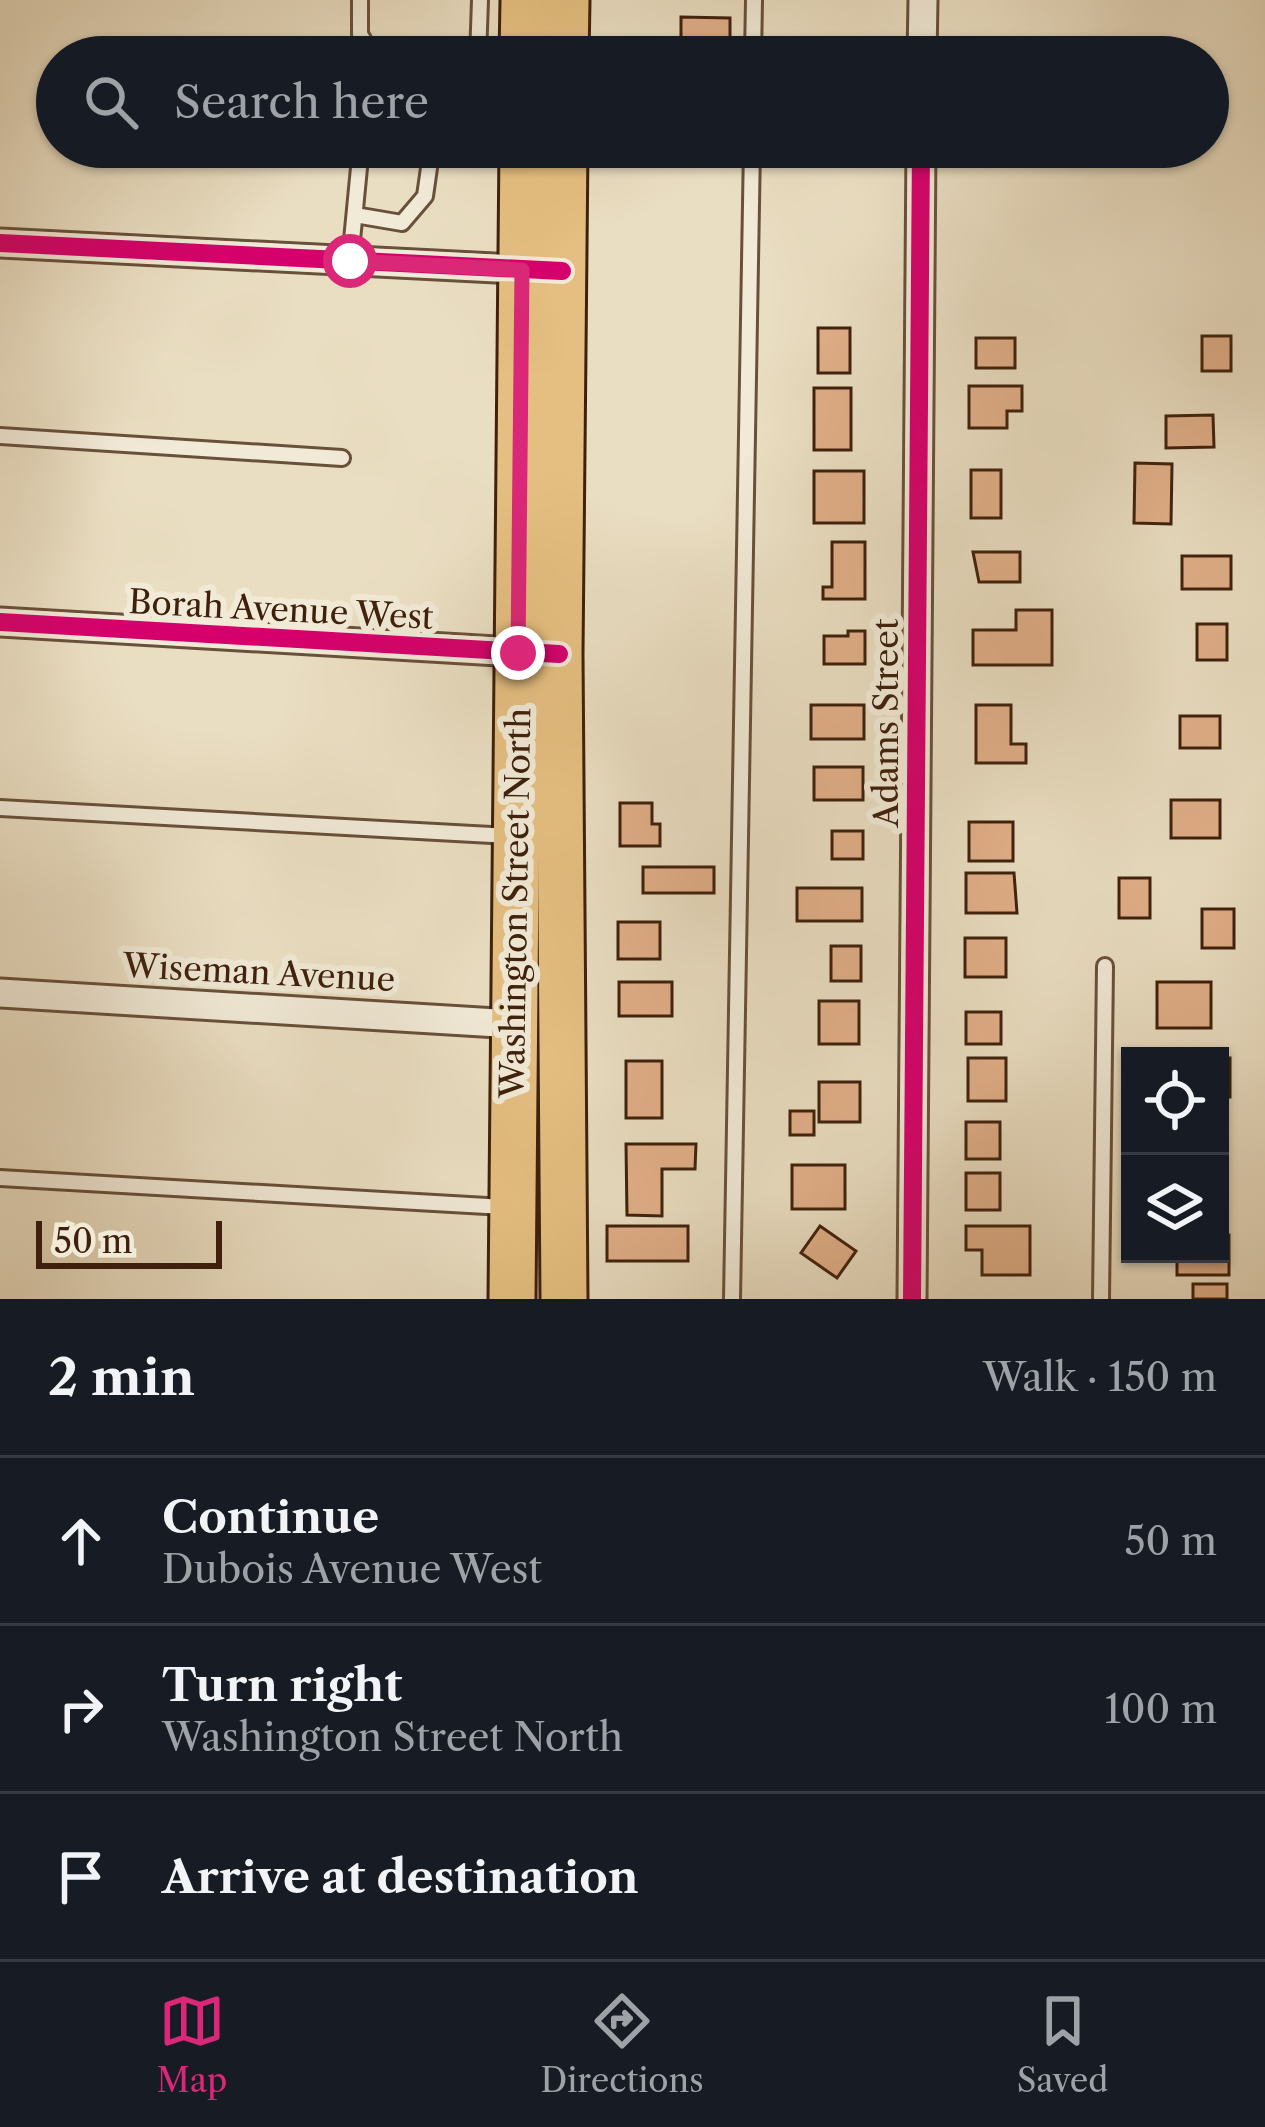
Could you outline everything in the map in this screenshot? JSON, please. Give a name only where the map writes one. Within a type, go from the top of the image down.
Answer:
[{"type":"main road","points":[[524,0],[524,36]]},
{"type":"main road","points":[[565,36],[566,0]]},
{"type":"main road","name":"Washington Street North","points":[[526,168],[542,270],[539,654],[564,1299]]},
{"type":"main road","name":"Washington Street North","points":[[542,270],[560,168]]},
{"type":"main road","name":"Washington Street North","points":[[512,1299],[515,836],[539,654]]},
{"type":"street","points":[[922,0],[922,36]]},
{"type":"street","name":"Adams Street","points":[[912,1299],[921,168]]},
{"type":"street","points":[[0,243],[542,270]]},
{"type":"street","name":"Borah Avenue West","points":[[0,622],[539,654]]},
{"type":"street","name":"Wiseman Avenue","points":[[0,993],[514,1024]]},
{"type":"lane","points":[[360,0],[361,36]]},
{"type":"lane","points":[[479,36],[480,0]]},
{"type":"lane","points":[[753,36],[754,0]]},
{"type":"lane","points":[[350,261],[359,168]]},
{"type":"lane","points":[[355,214],[402,223],[425,196],[429,168]]},
{"type":"lane","points":[[732,1299],[752,168]]},
{"type":"lane","points":[[0,436],[342,458]]},
{"type":"lane","points":[[0,808],[515,836]]},
{"type":"lane","points":[[1101,1299],[1105,966]]},
{"type":"lane","points":[[0,1178],[512,1208]]},
{"type":"building","points":[[681,17],[730,18],[730,36],[681,36]]},
{"type":"building","points":[[818,328],[850,328],[850,373],[818,373]]},
{"type":"building","points":[[1202,336],[1231,336],[1231,371],[1202,371]]},
{"type":"building","points":[[976,338],[1015,338],[1015,368],[976,368]]},
{"type":"building","points":[[969,386],[1022,386],[1022,411],[1007,411],[1007,428],[969,428]]},
{"type":"building","points":[[814,388],[851,388],[851,450],[814,450]]},
{"type":"building","points":[[1213,415],[1214,447],[1166,448],[1166,416]]},
{"type":"building","points":[[1135,463],[1172,464],[1171,524],[1134,523]]},
{"type":"building","points":[[971,470],[1001,470],[1001,518],[971,518]]},
{"type":"building","points":[[814,471],[864,471],[864,523],[814,523]]},
{"type":"building","points":[[832,542],[865,542],[865,599],[823,599],[823,587],[832,587]]},
{"type":"building","points":[[973,552],[1020,552],[1020,582],[979,582]]},
{"type":"building","points":[[1182,556],[1231,556],[1231,589],[1182,589]]},
{"type":"building","points":[[1016,610],[1052,610],[1052,665],[973,665],[973,630],[1016,630]]},
{"type":"building","points":[[1197,624],[1227,624],[1227,660],[1197,660]]},
{"type":"building","points":[[848,631],[865,631],[865,664],[824,664],[824,636],[848,636]]},
{"type":"building","points":[[811,705],[864,705],[864,739],[811,739]]},
{"type":"building","points":[[976,705],[1011,705],[1011,744],[1026,744],[1026,763],[976,763]]},
{"type":"building","points":[[1180,716],[1220,716],[1220,748],[1180,748]]},
{"type":"building","points":[[814,767],[863,767],[863,800],[814,800]]},
{"type":"building","points":[[1171,800],[1220,800],[1220,838],[1171,838]]},
{"type":"building","points":[[620,803],[652,803],[652,824],[660,824],[660,846],[620,846]]},
{"type":"building","points":[[969,822],[1013,822],[1013,861],[969,861]]},
{"type":"building","points":[[832,831],[863,831],[863,859],[832,859]]},
{"type":"building","points":[[643,867],[714,867],[714,893],[643,893]]},
{"type":"building","points":[[966,873],[1014,873],[1017,913],[966,913]]},
{"type":"building","points":[[1119,878],[1150,878],[1150,918],[1119,918]]},
{"type":"building","points":[[797,888],[862,888],[862,921],[797,921]]},
{"type":"building","points":[[1202,909],[1234,909],[1234,948],[1202,948]]},
{"type":"building","points":[[618,922],[660,922],[660,959],[618,959]]},
{"type":"building","points":[[965,938],[1006,938],[1006,977],[965,977]]},
{"type":"building","points":[[831,946],[861,946],[861,981],[831,981]]},
{"type":"building","points":[[619,982],[672,982],[672,1016],[619,1016]]},
{"type":"building","points":[[1157,982],[1211,982],[1211,1028],[1157,1028]]},
{"type":"building","points":[[819,1001],[859,1001],[859,1044],[819,1044]]},
{"type":"building","points":[[966,1012],[1001,1012],[1001,1044],[966,1044]]},
{"type":"building","points":[[968,1058],[1006,1058],[1006,1101],[968,1101]]},
{"type":"building","points":[[626,1061],[662,1061],[662,1118],[626,1118]]},
{"type":"building","points":[[819,1082],[860,1082],[860,1122],[819,1122]]},
{"type":"building","points":[[790,1111],[814,1111],[814,1135],[790,1135]]},
{"type":"building","points":[[966,1122],[1000,1122],[1000,1159],[966,1159]]},
{"type":"building","points":[[626,1144],[696,1144],[695,1169],[662,1169],[662,1216],[627,1215]]},
{"type":"building","points":[[792,1165],[845,1165],[845,1209],[792,1209]]},
{"type":"building","points":[[966,1173],[1000,1173],[1000,1210],[966,1210]]},
{"type":"building","points":[[607,1226],[688,1226],[688,1261],[607,1261]]},
{"type":"building","points":[[820,1226],[856,1251],[837,1278],[801,1253]]},
{"type":"building","points":[[966,1226],[1030,1226],[1030,1275],[982,1275],[982,1250],[966,1250]]},
{"type":"building","points":[[1177,1263],[1229,1263],[1229,1275],[1177,1275]]},
{"type":"building","points":[[1193,1284],[1227,1284],[1227,1299],[1193,1299]]},
{"type":"cycle path","points":[[912,1299],[921,168]]},
{"type":"cycle path","points":[[0,243],[562,271]]},
{"type":"cycle path","points":[[0,622],[559,654]]},
{"type":"route","points":[[350,261],[522,270],[518,653]]}]
